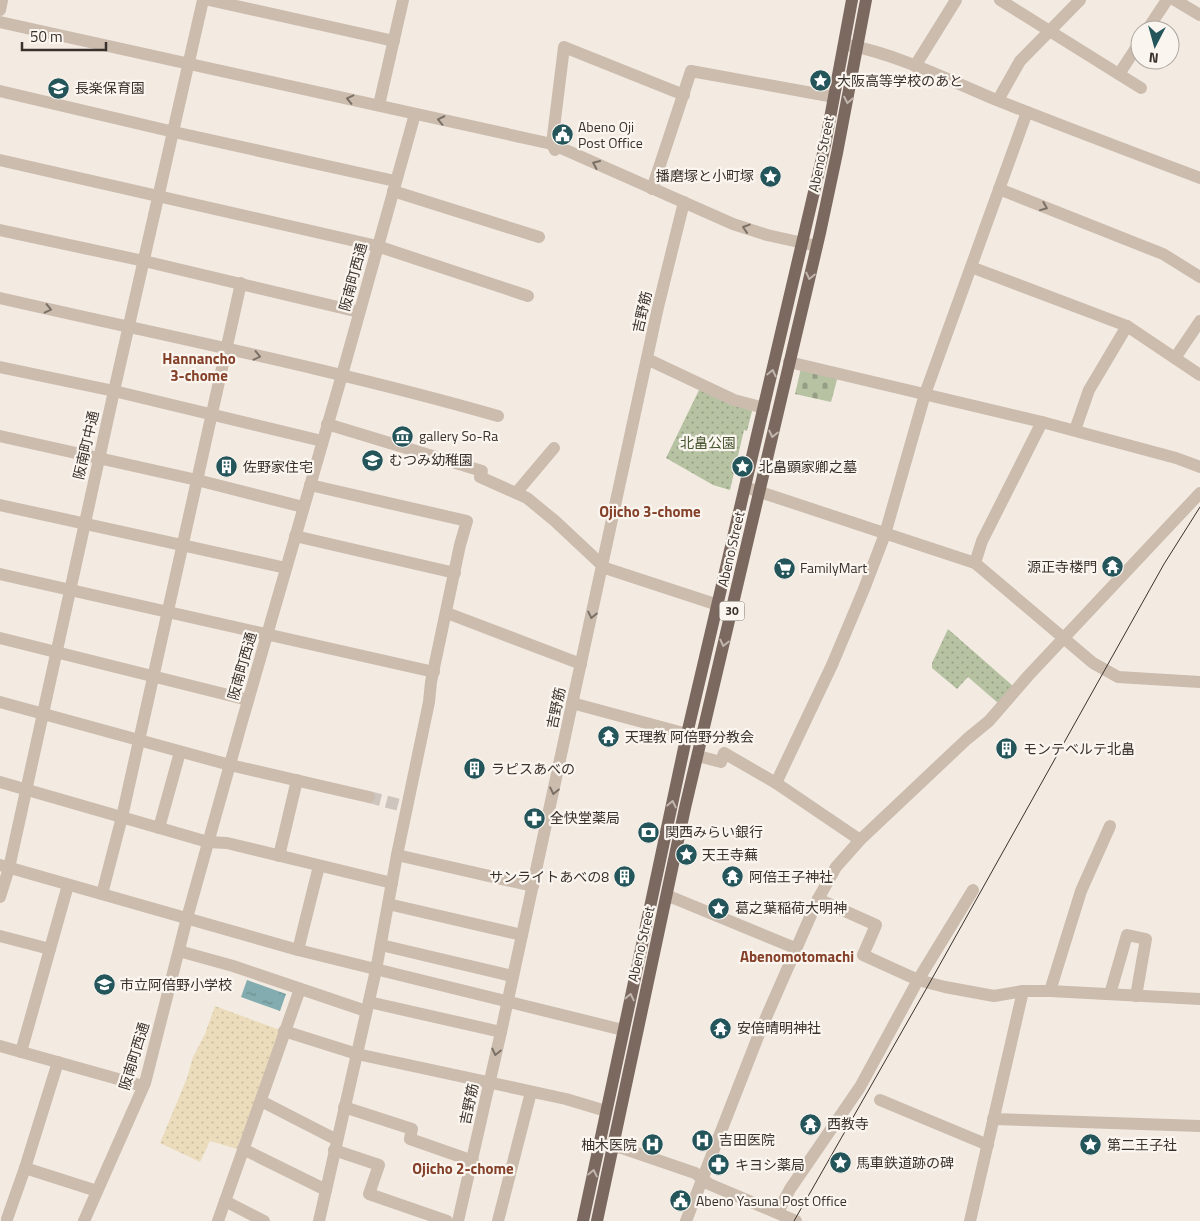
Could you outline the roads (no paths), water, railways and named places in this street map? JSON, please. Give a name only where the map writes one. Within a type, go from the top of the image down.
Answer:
[{"type":"main road","name":"Abeno Street","points":[[583,1221],[687,734],[764,408],[798,242],[834,97],[852,0]]},
{"type":"main road","name":"Abeno Street","points":[[597,1221],[698,756],[817,246],[866,0]]},
{"type":"street","points":[[0,10],[2,0]]},
{"type":"street","name":"阪南町中通","points":[[0,898],[4,866],[25,789],[203,0]]},
{"type":"street","points":[[209,0],[394,41]]},
{"type":"street","points":[[379,105],[403,0]]},
{"type":"street","points":[[915,66],[956,0]]},
{"type":"street","points":[[1000,0],[1142,88]]},
{"type":"street","points":[[998,100],[1020,61],[1080,0]]},
{"type":"street","points":[[1153,20],[1166,0]]},
{"type":"street","points":[[1175,0],[1199,13]]},
{"type":"street","points":[[0,22],[379,105],[554,149],[733,224],[817,246]]},
{"type":"street","points":[[843,45],[858,47],[915,66],[1027,112],[1200,178]]},
{"type":"street","points":[[554,149],[564,47],[684,96]]},
{"type":"street","points":[[1120,74],[1130,58]]},
{"type":"street","points":[[652,189],[691,71],[834,97]]},
{"type":"street","points":[[0,91],[394,186],[539,237]]},
{"type":"street","points":[[776,783],[842,642],[885,534],[925,394],[1027,112]]},
{"type":"street","name":"阪南町西通","points":[[84,1221],[143,1086],[208,842],[294,536],[342,375],[414,114]]},
{"type":"street","points":[[0,160],[377,246],[528,296]]},
{"type":"street","points":[[999,189],[1163,254],[1200,277]]},
{"type":"street","name":"吉野筋","points":[[458,1221],[501,1032],[647,359],[684,202]]},
{"type":"street","points":[[0,230],[241,283],[359,312]]},
{"type":"street","points":[[971,267],[1127,326],[1200,375]]},
{"type":"street","points":[[102,894],[122,817],[241,283]]},
{"type":"street","points":[[0,298],[342,375],[498,416]]},
{"type":"street","points":[[1175,358],[1200,321]]},
{"type":"street","points":[[1075,430],[1089,390],[1127,326]]},
{"type":"street","points":[[647,359],[734,400],[764,408]]},
{"type":"street","points":[[789,362],[1075,430],[1176,458],[1200,467]]},
{"type":"street","points":[[0,367],[114,391],[322,441]]},
{"type":"street","points":[[975,563],[982,541],[999,505],[1042,422]]},
{"type":"street","points":[[327,424],[481,474],[527,498],[556,521],[602,566],[718,605]]},
{"type":"street","points":[[0,436],[197,480],[303,507]]},
{"type":"street","points":[[516,493],[554,448]]},
{"type":"street","points":[[310,485],[467,521],[454,573],[397,855],[376,970],[319,1221]]},
{"type":"street","points":[[745,487],[975,563],[1093,663],[1118,676],[1200,682]]},
{"type":"street","points":[[686,1221],[761,1029],[795,948],[818,899],[836,867],[860,840],[967,739],[990,721],[1028,676],[1200,493]]},
{"type":"street","points":[[0,505],[286,568]]},
{"type":"street","points":[[294,536],[454,573]]},
{"type":"street","points":[[0,574],[434,672]]},
{"type":"street","points":[[447,613],[581,664]]},
{"type":"street","points":[[0,638],[248,700]]},
{"type":"street","points":[[0,702],[230,766],[369,797]]},
{"type":"street","points":[[572,703],[687,734]]},
{"type":"street","points":[[159,828],[180,752]]},
{"type":"street","points":[[698,756],[721,762],[724,754],[776,783],[860,840]]},
{"type":"street","points":[[280,856],[297,780]]},
{"type":"street","points":[[0,782],[208,842],[227,843],[392,883]]},
{"type":"street","points":[[1050,991],[1081,890],[1110,826]]},
{"type":"street","points":[[397,855],[533,886]]},
{"type":"street","points":[[4,866],[298,950],[623,1030]]},
{"type":"street","points":[[298,950],[318,866]]},
{"type":"street","points":[[21,1052],[68,885]]},
{"type":"street","points":[[778,1212],[790,1189],[860,1087],[918,980],[973,890]]},
{"type":"street","points":[[667,896],[795,948]]},
{"type":"street","points":[[818,899],[876,925],[863,955],[918,980],[945,988],[994,996],[1023,991],[1050,991],[1200,998]]},
{"type":"street","points":[[388,904],[522,936]]},
{"type":"street","points":[[1110,994],[1127,935],[1146,939],[1136,996]]},
{"type":"street","points":[[0,936],[50,949]]},
{"type":"street","points":[[381,945],[512,976]]},
{"type":"street","points":[[179,951],[233,966],[300,989],[367,1006],[501,1032]]},
{"type":"street","points":[[218,1221],[300,989]]},
{"type":"street","points":[[970,1221],[1023,991]]},
{"type":"street","points":[[284,1031],[357,1054],[566,1099],[606,1111]]},
{"type":"street","points":[[0,1046],[143,1086]]},
{"type":"street","points":[[8,1219],[58,1062]]},
{"type":"street","points":[[498,1221],[531,1092]]},
{"type":"street","points":[[880,1100],[988,1146]]},
{"type":"street","points":[[261,1101],[336,1145],[379,1165],[369,1194],[447,1221]]},
{"type":"street","points":[[344,1107],[412,1129],[410,1139],[472,1161]]},
{"type":"street","points":[[993,1119],[1200,1126]]},
{"type":"street","points":[[599,1143],[695,1173],[710,1184],[796,1221]]},
{"type":"street","points":[[243,1149],[326,1190]]},
{"type":"street","points":[[25,1168],[97,1191]]},
{"type":"street","points":[[225,1202],[264,1221]]},
{"type":"water","points":[[247,980],[286,994],[280,1011],[241,997]]},
{"type":"tunnel","points":[[369,797],[407,807]]},
{"type":"tram line","points":[[794,1221],[1164,564],[1200,507]]},
{"type":"place","name":"大阪高等学校のあと","points":[[821,81]]},
{"type":"place","name":"長楽保育園","points":[[59,88]]},
{"type":"place","name":"Abeno Oji Post Office","points":[[562,135]]},
{"type":"place","name":"播磨塚と小町塚","points":[[770,176]]},
{"type":"place","name":"gallery So-Ra","points":[[403,436]]},
{"type":"place","name":"むつみ幼稚園","points":[[373,460]]},
{"type":"place","name":"佐野家住宅","points":[[227,467]]},
{"type":"place","name":"北畠顕家卿之墓","points":[[743,467]]},
{"type":"place","name":"源正寺楼門","points":[[1113,567]]},
{"type":"place","name":"FamilyMart","points":[[784,568]]},
{"type":"place","name":"天理教 阿倍野分教会","points":[[609,737]]},
{"type":"place","name":"モンテベルテ北畠","points":[[1007,749]]},
{"type":"place","name":"ラピスあべの","points":[[475,769]]},
{"type":"place","name":"全快堂薬局","points":[[534,818]]},
{"type":"place","name":"関西みらい銀行","points":[[649,832]]},
{"type":"place","name":"天王寺蕪","points":[[686,855]]},
{"type":"place","name":"サンライトあべの8","points":[[625,877]]},
{"type":"place","name":"阿倍王子神社","points":[[733,877]]},
{"type":"place","name":"葛之葉稲荷大明神","points":[[719,908]]},
{"type":"place","name":"市立阿倍野小学校","points":[[104,985]]},
{"type":"place","name":"安倍晴明神社","points":[[721,1028]]},
{"type":"place","name":"西教寺","points":[[811,1124]]},
{"type":"place","name":"吉田医院","points":[[703,1140]]},
{"type":"place","name":"柚木医院","points":[[653,1145]]},
{"type":"place","name":"第二王子社","points":[[1091,1145]]},
{"type":"place","name":"馬車鉄道跡の碑","points":[[840,1163]]},
{"type":"place","name":"キヨシ薬局","points":[[719,1165]]},
{"type":"place","name":"Abeno Yasuna Post Office","points":[[680,1201]]},
{"type":"district","name":"Hannancho 3-chome","points":[[199,368]]},
{"type":"district","name":"Ojicho 3-chome","points":[[650,512]]},
{"type":"district","name":"Abenomotomachi","points":[[797,957]]},
{"type":"district","name":"Ojicho 2-chome","points":[[463,1169]]},
{"type":"park label","name":"北畠公園","points":[[708,443]]}]
